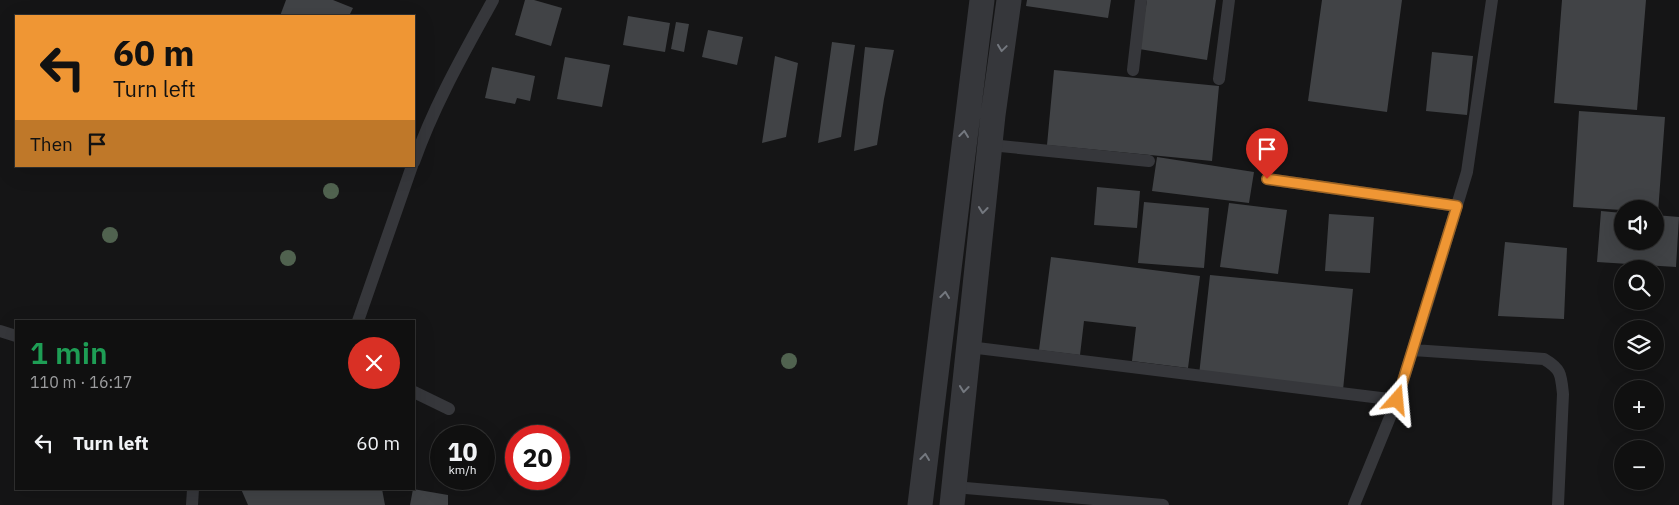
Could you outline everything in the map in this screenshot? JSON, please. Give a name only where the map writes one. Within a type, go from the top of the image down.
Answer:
[{"type":"street","points":[[920,505],[982,0]]},
{"type":"street","points":[[953,496],[990,145],[1009,0]]},
{"type":"lane","points":[[415,159],[449,79],[493,0]]},
{"type":"lane","points":[[1133,70],[1141,0]]},
{"type":"lane","points":[[1219,79],[1229,0]]},
{"type":"lane","points":[[1354,505],[1397,400],[1457,206],[1466,172],[1492,0]]},
{"type":"lane","points":[[990,145],[1149,160]]},
{"type":"lane","points":[[358,320],[412,167]]},
{"type":"lane","points":[[1267,179],[1457,206]]},
{"type":"lane","points":[[0,331],[15,336]]},
{"type":"lane","points":[[969,347],[1397,400]]},
{"type":"lane","points":[[1413,350],[1544,359],[1557,366],[1562,377],[1558,505]]},
{"type":"lane","points":[[415,392],[449,409]]},
{"type":"lane","points":[[192,505],[193,490]]},
{"type":"lane","points":[[953,496],[1163,505]]},
{"type":"building","points":[[286,0],[333,0],[353,8],[350,15],[280,15]]},
{"type":"building","points":[[525,0],[534,0],[562,8],[551,46],[515,35]]},
{"type":"building","points":[[1027,0],[1111,0],[1108,18],[1026,6]]},
{"type":"building","points":[[1147,0],[1216,0],[1207,60],[1139,49]]},
{"type":"building","points":[[1322,0],[1402,0],[1387,112],[1308,101]]},
{"type":"building","points":[[1562,0],[1646,0],[1637,110],[1554,103]]},
{"type":"building","points":[[628,16],[670,23],[665,52],[623,45]]},
{"type":"building","points":[[676,22],[689,24],[684,52],[671,49]]},
{"type":"building","points":[[708,30],[743,37],[737,65],[702,57]]},
{"type":"building","points":[[832,42],[855,45],[841,137],[818,143]]},
{"type":"building","points":[[865,47],[894,50],[877,145],[854,151]]},
{"type":"building","points":[[1432,52],[1473,56],[1467,115],[1426,111]]},
{"type":"building","points":[[775,56],[798,63],[786,137],[762,143]]},
{"type":"building","points":[[565,57],[610,65],[602,107],[557,99]]},
{"type":"building","points":[[492,67],[535,76],[530,101],[517,98],[515,104],[485,98]]},
{"type":"building","points":[[1054,70],[1219,86],[1212,161],[1047,145]]},
{"type":"building","points":[[1579,111],[1665,117],[1659,200],[1614,200],[1614,210],[1573,207]]},
{"type":"building","points":[[1157,157],[1254,172],[1249,203],[1152,191]]},
{"type":"building","points":[[1097,187],[1140,191],[1137,228],[1094,225]]},
{"type":"building","points":[[1144,202],[1209,208],[1204,268],[1138,263]]},
{"type":"building","points":[[1229,203],[1287,210],[1278,274],[1220,267]]},
{"type":"building","points":[[1601,211],[1614,212],[1614,250],[1664,250],[1664,216],[1679,217],[1676,267],[1664,266],[1664,260],[1614,260],[1614,263],[1597,262]]},
{"type":"building","points":[[1329,214],[1374,217],[1370,273],[1325,271]]},
{"type":"building","points":[[1505,242],[1567,248],[1564,319],[1498,316]]},
{"type":"building","points":[[1051,257],[1200,276],[1188,368],[1132,361],[1136,327],[1084,321],[1080,355],[1039,350]]},
{"type":"building","points":[[1210,275],[1353,289],[1343,390],[1199,375]]},
{"type":"building","points":[[415,489],[448,495],[448,505],[410,505],[413,490]]},
{"type":"building","points":[[241,490],[382,490],[385,505],[248,505]]},
{"type":"route","points":[[1267,179],[1457,206],[1397,400]]}]
